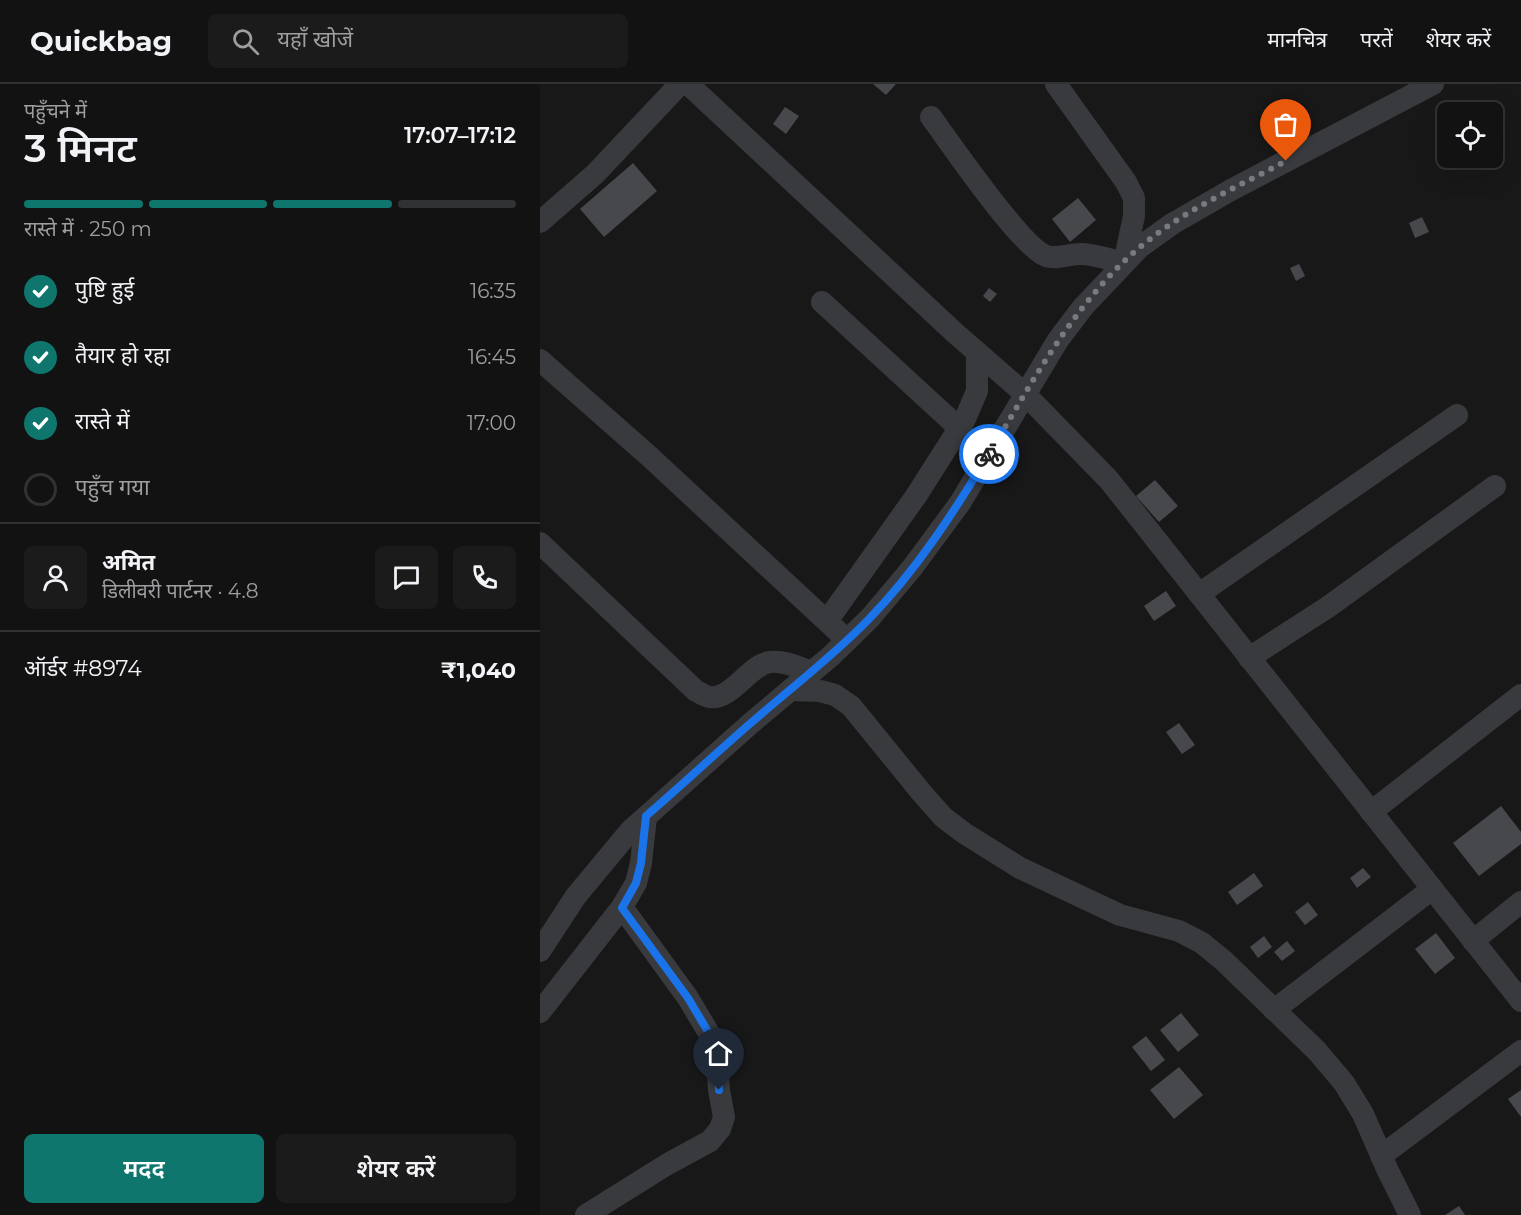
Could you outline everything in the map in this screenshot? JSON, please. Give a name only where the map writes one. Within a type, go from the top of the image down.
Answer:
[{"type":"street","points":[[540,222],[595,174],[680,84]]},
{"type":"street","points":[[687,84],[749,144],[1025,394],[1109,480],[1520,999]]},
{"type":"street","points":[[1056,84],[1126,182],[1134,198],[1134,216],[1124,263]]},
{"type":"street","points":[[540,951],[576,896],[630,831],[812,672],[870,618],[912,568],[960,502],[1058,340],[1140,247],[1172,224],[1230,190],[1433,84]]},
{"type":"street","points":[[930,117],[1016,230],[1033,247],[1047,256],[1081,254],[1124,263]]},
{"type":"street","points":[[822,302],[959,428]]},
{"type":"street","points":[[827,621],[916,496],[959,428],[977,392],[976,352]]},
{"type":"street","points":[[540,360],[650,457],[847,640]]},
{"type":"street","points":[[1199,594],[1457,415]]},
{"type":"street","points":[[1250,658],[1328,607],[1495,486]]},
{"type":"street","points":[[540,543],[696,691],[710,698],[723,694],[759,666],[769,662],[784,663],[812,672]]},
{"type":"street","points":[[790,690],[835,694],[851,706],[943,817],[1020,868],[1120,915],[1179,931],[1202,943],[1224,961],[1317,1051],[1344,1083],[1363,1114],[1410,1215]]},
{"type":"street","points":[[1371,812],[1521,695]]},
{"type":"street","points":[[540,1012],[622,908],[636,883],[641,863],[646,816]]},
{"type":"street","points":[[1275,1010],[1432,889]]},
{"type":"street","points":[[1473,941],[1521,902]]},
{"type":"street","points":[[586,1215],[666,1165],[710,1141],[720,1129],[724,1117],[717,1060],[710,1035],[688,998],[622,908]]},
{"type":"street","points":[[1381,1155],[1521,1051]]},
{"type":"building","points":[[873,84],[896,84],[886,95]]},
{"type":"building","points":[[785,107],[799,116],[786,134],[773,124]]},
{"type":"building","points":[[633,163],[657,191],[604,237],[580,209]]},
{"type":"building","points":[[1078,198],[1096,220],[1070,242],[1052,219]]},
{"type":"building","points":[[1422,217],[1429,232],[1415,238],[1409,223]]},
{"type":"building","points":[[1299,264],[1305,276],[1296,281],[1290,268]]},
{"type":"building","points":[[989,288],[997,294],[990,302],[983,296]]},
{"type":"building","points":[[1155,480],[1178,506],[1159,522],[1136,496]]},
{"type":"building","points":[[1166,591],[1176,606],[1154,621],[1144,606]]},
{"type":"building","points":[[1179,723],[1195,745],[1182,754],[1166,732]]},
{"type":"building","points":[[1501,806],[1521,832],[1521,844],[1479,876],[1453,843]]},
{"type":"building","points":[[1363,868],[1371,877],[1357,888],[1350,878]]},
{"type":"building","points":[[1254,873],[1263,886],[1237,905],[1228,892]]},
{"type":"building","points":[[1308,902],[1318,915],[1305,925],[1295,912]]},
{"type":"building","points":[[1436,933],[1455,958],[1435,974],[1415,949]]},
{"type":"building","points":[[1264,936],[1272,947],[1258,958],[1250,947]]},
{"type":"building","points":[[1287,941],[1295,951],[1282,961],[1274,952]]},
{"type":"building","points":[[1181,1013],[1199,1035],[1178,1052],[1160,1030]]},
{"type":"building","points":[[1146,1036],[1165,1060],[1151,1071],[1132,1047]]},
{"type":"building","points":[[1179,1067],[1203,1095],[1174,1119],[1150,1090]]},
{"type":"building","points":[[1521,1090],[1521,1117],[1508,1099]]},
{"type":"building","points":[[1459,1206],[1465,1215],[1445,1215]]},
{"type":"way so far","points":[[989,454],[1058,340],[1110,277],[1140,247],[1172,224],[1286,161]]},
{"type":"route","points":[[719,1090],[715,1047],[710,1035],[688,998],[622,908],[636,883],[641,863],[646,816],[831,656],[870,618],[912,568],[960,502],[989,454]]}]
